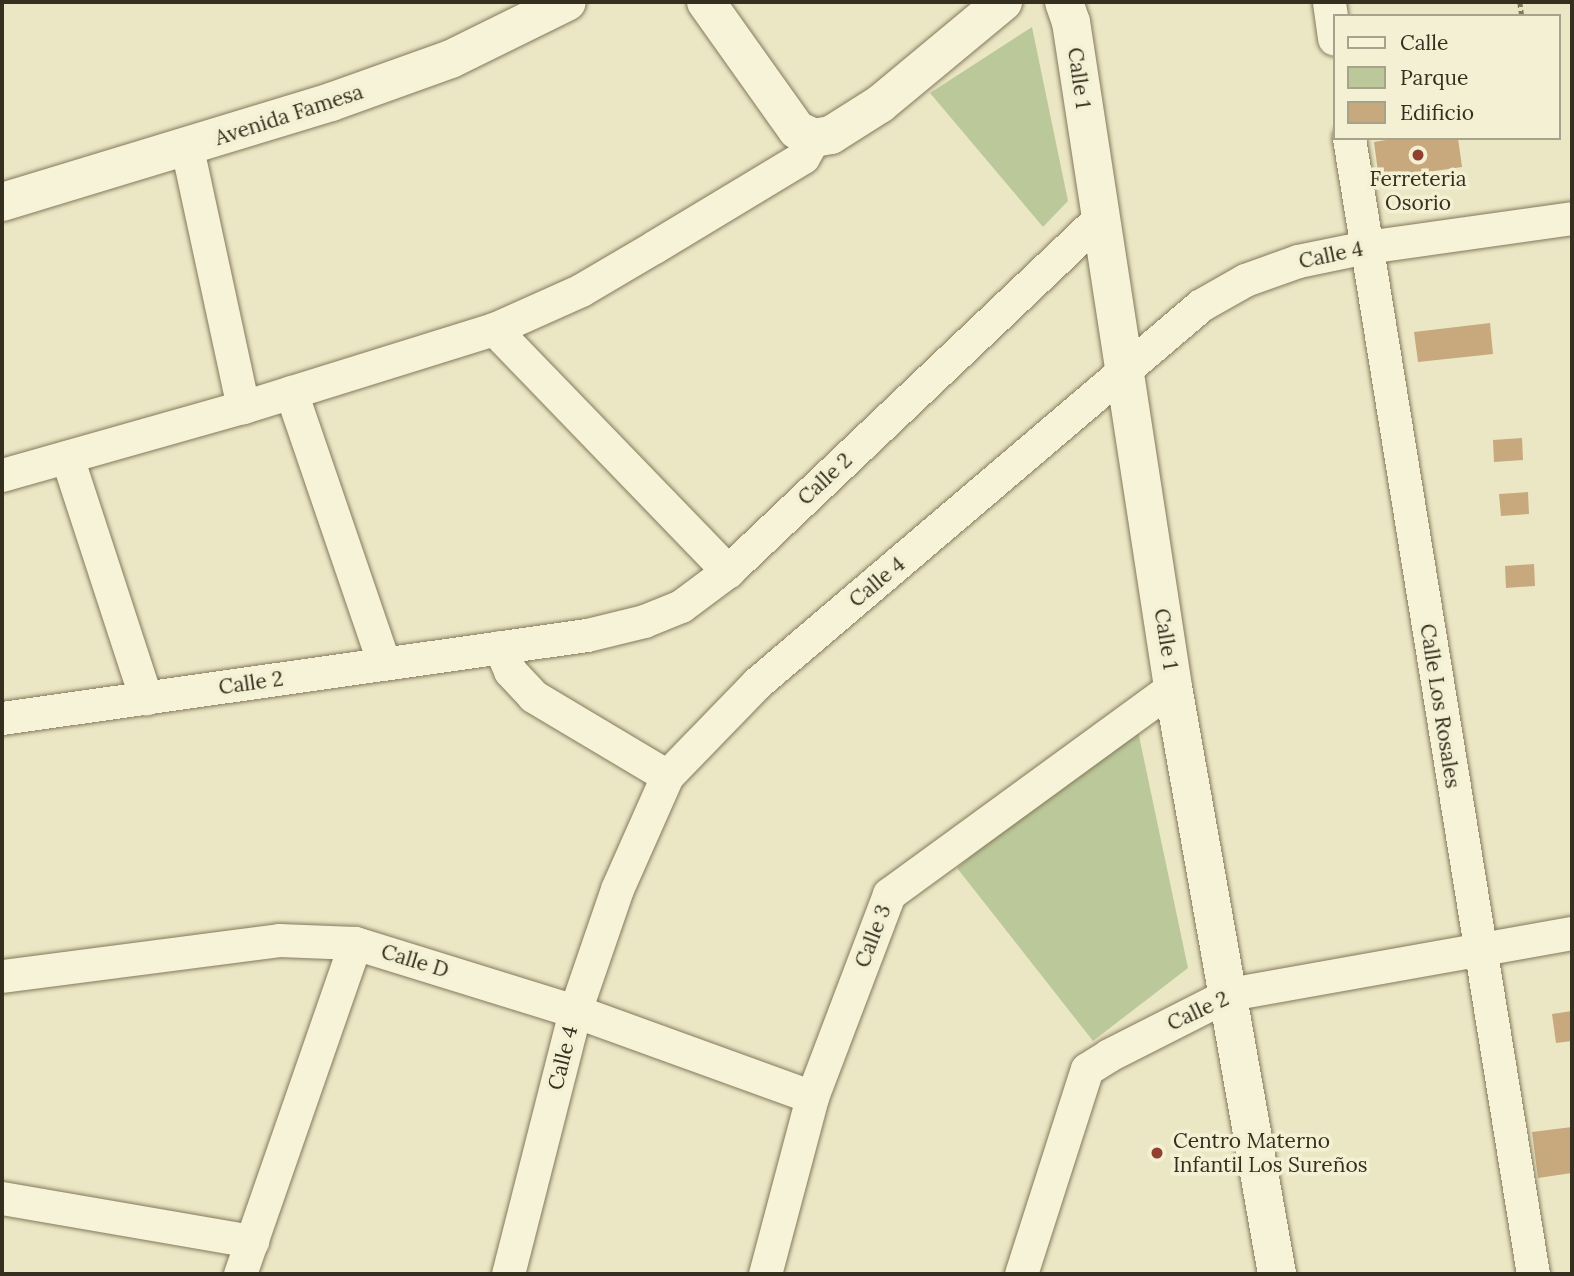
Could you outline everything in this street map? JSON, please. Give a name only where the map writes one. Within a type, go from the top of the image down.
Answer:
[{"type":"street","name":"Avenida Famesa","points":[[2,202],[187,149],[451,59],[566,2]]},
{"type":"street","points":[[705,2],[797,130],[814,138],[831,135],[880,104],[1003,2]]},
{"type":"street","name":"Calle 1","points":[[1064,2],[1173,687],[1278,1274]]},
{"type":"street","points":[[1329,2],[1332,24]]},
{"type":"street","points":[[2,475],[291,393],[494,329],[581,290],[654,247],[803,157],[814,138]]},
{"type":"street","name":"Calle Los Rosales","points":[[1349,140],[1533,1274]]},
{"type":"street","points":[[187,149],[243,407]]},
{"type":"street","name":"Calle 2","points":[[2,718],[587,635],[644,621],[681,606],[728,571],[1100,218]]},
{"type":"street","name":"Calle 4","points":[[508,1274],[575,1011],[617,889],[667,776],[757,683],[1123,374],[1200,305],[1245,280],[1298,261],[1366,247],[1572,218]]},
{"type":"street","points":[[494,329],[728,571]]},
{"type":"street","points":[[291,393],[384,664]]},
{"type":"street","points":[[67,457],[146,698]]},
{"type":"street","points":[[500,647],[510,671],[533,696],[667,776]]},
{"type":"street","name":"Calle 3","points":[[765,1274],[812,1097],[889,894],[1173,687]]},
{"type":"street","name":"Calle 2","points":[[1021,1274],[1087,1069],[1229,994],[1572,933]]},
{"type":"street","name":"Calle D","points":[[2,976],[279,940],[355,943],[575,1011],[812,1097]]},
{"type":"street","points":[[240,1274],[355,943]]},
{"type":"street","points":[[2,1198],[252,1241]]},
{"type":"green space","points":[[1032,27],[1068,201],[1043,227],[930,93]]},
{"type":"green space","points":[[1135,717],[1188,968],[1093,1041],[957,868]]},
{"type":"building","name":"Ferreteria Osorio","points":[[1458,140],[1462,167],[1379,179],[1374,142]]},
{"type":"building","points":[[1490,323],[1493,354],[1418,362],[1414,332]]},
{"type":"building","points":[[1522,438],[1523,460],[1494,462],[1493,440]]},
{"type":"building","points":[[1528,492],[1529,514],[1501,516],[1499,494]]},
{"type":"building","points":[[1534,564],[1535,586],[1506,588],[1505,566]]},
{"type":"building","points":[[1572,1011],[1572,1041],[1556,1043],[1552,1014]]},
{"type":"building","points":[[1572,1127],[1572,1173],[1538,1178],[1532,1132]]},
{"type":"place","name":"Ferreteria Osorio","points":[[1418,155]]},
{"type":"place","name":"Centro Materno Infantil Los Sureños","points":[[1157,1153]]}]
